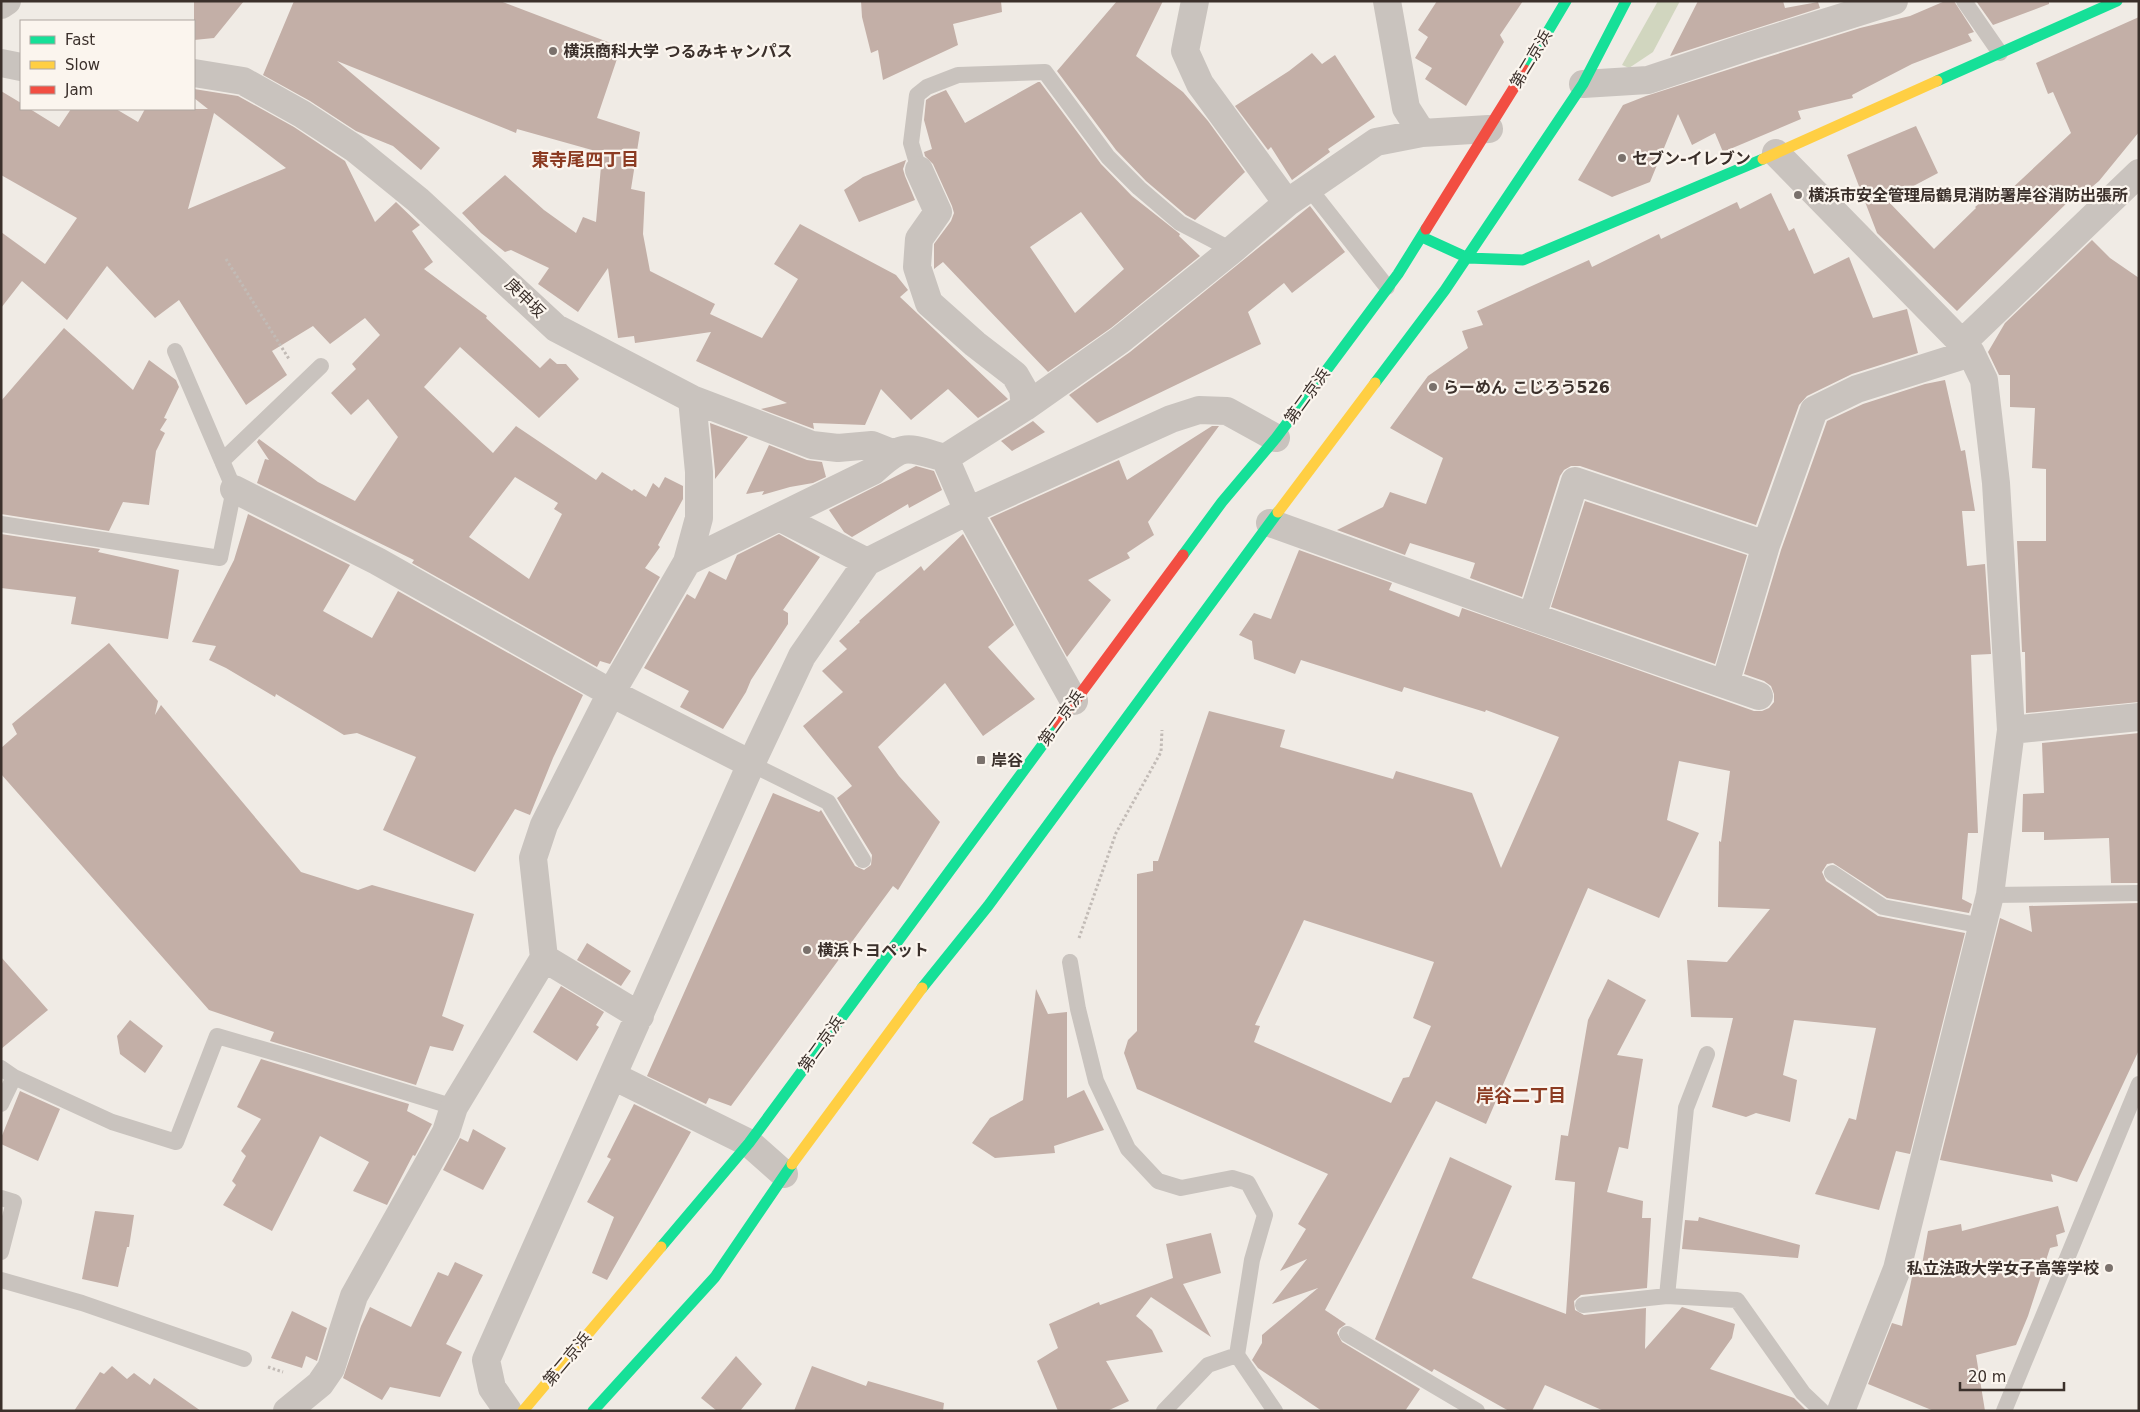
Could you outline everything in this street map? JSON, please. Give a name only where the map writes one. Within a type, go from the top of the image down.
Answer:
[{"type":"main road","name":"第二京浜","points":[[523,1411],[749,1143],[1222,502],[1276,438],[1422,237],[1490,129],[1566,1]]},
{"type":"main road","points":[[593,1411],[715,1277],[784,1174],[919,991],[988,906],[1468,258],[1583,84],[1626,1]]},
{"type":"main road","points":[[1422,237],[1468,258],[1523,260],[1776,153],[2117,1]]},
{"type":"street","points":[[1,6],[7,1]]},
{"type":"street","points":[[1195,1],[1185,51],[1200,84],[1287,203]]},
{"type":"street","points":[[1387,1],[1406,108],[1422,133]]},
{"type":"street","points":[[1583,84],[1648,80],[1894,1]]},
{"type":"street","points":[[1,63],[20,67]]},
{"type":"street","name":"庚申坂","points":[[195,73],[243,81],[302,114],[354,148],[418,200],[556,328],[692,399],[812,445],[838,448],[872,445],[892,454]]},
{"type":"street","points":[[687,562],[873,471],[892,454],[910,448],[945,458],[1025,407],[1120,340],[1287,203],[1376,142],[1422,133],[1490,129]]},
{"type":"street","points":[[1776,153],[1967,348],[1984,380],[1996,483],[2011,730],[1990,895],[1983,926],[1897,1269],[1841,1411]]},
{"type":"street","points":[[919,170],[938,212],[919,239],[916,267],[929,303],[975,344],[1015,375],[1023,389],[1025,407]]},
{"type":"street","points":[[1725,684],[1766,545],[1814,410],[1857,389],[1967,348],[2139,173]]},
{"type":"street","points":[[287,1411],[314,1382],[331,1368],[354,1296],[446,1132],[454,1107],[544,958],[533,858],[544,825],[611,693],[687,562],[699,518],[699,472],[692,399]]},
{"type":"street","points":[[508,1411],[492,1388],[486,1360],[802,656],[867,562],[968,510],[1171,419],[1200,410],[1227,411],[1276,438]]},
{"type":"street","points":[[945,458],[968,510],[1074,701]]},
{"type":"street","points":[[1532,617],[1575,481],[1766,545]]},
{"type":"street","points":[[234,489],[377,561],[611,693],[752,764]]},
{"type":"street","points":[[779,518],[867,562]]},
{"type":"street","points":[[1270,523],[1759,696]]},
{"type":"street","points":[[2011,730],[2139,717]]},
{"type":"street","points":[[544,958],[640,1016]]},
{"type":"street","points":[[613,1076],[749,1143],[784,1174]]},
{"type":"lane","points":[[1964,1],[2000,53]]},
{"type":"lane","points":[[919,170],[911,143],[916,95],[927,87],[958,75],[1045,72],[1108,157],[1139,188],[1180,223],[1232,250]]},
{"type":"lane","points":[[1309,188],[1387,287]]},
{"type":"lane","points":[[1,524],[220,558],[234,489],[175,351]]},
{"type":"lane","points":[[222,461],[321,366]]},
{"type":"lane","points":[[752,764],[828,802],[863,860]]},
{"type":"lane","points":[[1832,873],[1883,907],[1983,926]]},
{"type":"lane","points":[[1990,895],[2139,893]]},
{"type":"lane","points":[[1070,962],[1078,1009],[1096,1081],[1128,1149],[1158,1180],[1181,1188],[1232,1178],[1248,1184],[1264,1215],[1252,1260],[1237,1355],[1275,1411]]},
{"type":"lane","points":[[1,1104],[8,1073],[112,1122],[176,1142],[217,1036],[454,1107]]},
{"type":"lane","points":[[1667,1296],[1686,1108],[1707,1054]]},
{"type":"lane","points":[[2004,1411],[2139,1084]]},
{"type":"lane","points":[[1,1198],[14,1202],[1,1252]]},
{"type":"lane","points":[[1,1280],[82,1303],[244,1359]]},
{"type":"lane","points":[[1583,1304],[1667,1296],[1737,1300],[1803,1393],[1822,1411]]},
{"type":"lane","points":[[1347,1334],[1477,1411]]},
{"type":"lane","points":[[1164,1411],[1208,1365],[1237,1355]]},
{"type":"path","points":[[226,259],[304,383]]},
{"type":"path","points":[[1070,962],[1116,833],[1161,752],[1162,730]]},
{"type":"path","points":[[244,1359],[314,1382]]},
{"type":"green space","points":[[1658,1],[1680,1],[1653,52],[1629,68],[1622,65]]},
{"type":"building","points":[[194,1],[244,1],[214,38],[195,40]]},
{"type":"building","points":[[294,1],[500,1],[621,47],[597,118],[640,132],[631,189],[645,192],[643,234],[650,271],[715,304],[710,314],[762,338],[798,279],[774,264],[800,224],[896,275],[908,290],[900,297],[1008,399],[978,418],[948,389],[911,420],[881,389],[865,425],[813,423],[814,429],[761,409],[787,403],[696,361],[711,332],[635,343],[634,336],[618,338],[608,268],[578,312],[538,284],[549,268],[511,250],[505,252],[481,233],[462,213],[505,175],[544,210],[576,233],[583,217],[596,222],[602,155],[592,152],[592,150],[517,129],[516,133],[337,61],[440,148],[421,170],[393,146],[356,131],[310,101],[263,75]]},
{"type":"building","points":[[861,1],[1001,1],[1002,12],[953,24],[958,45],[883,80],[878,50],[871,53],[862,17]]},
{"type":"building","points":[[1117,1],[1163,1],[1136,56],[1183,92],[1208,121],[1245,172],[1195,220],[1186,215],[1146,181],[1116,150],[1057,71]]},
{"type":"building","points":[[1437,1],[1523,1],[1500,35],[1504,42],[1466,106],[1425,79],[1432,68],[1415,58],[1428,37],[1418,30]]},
{"type":"building","points":[[1698,1],[1783,1],[1785,8],[1818,2],[1820,8],[1670,56]]},
{"type":"building","points":[[1945,1],[1954,1],[1974,32],[1968,34],[1972,41],[1912,64],[1852,95],[1853,98],[1798,111],[1801,119],[1723,152],[1715,133],[1692,145],[1678,114],[1650,182],[1612,197],[1578,180],[1623,105],[1860,28],[1910,16]]},
{"type":"building","points":[[1976,1],[2049,1],[2049,4],[1993,25]]},
{"type":"building","points":[[2139,17],[2139,132],[2099,181],[2080,197],[2076,194],[1957,311],[1877,233],[1847,155],[1916,126],[1938,173],[1887,200],[1934,249],[1975,207],[2001,186],[2007,193],[2071,133],[2053,92],[2048,94],[2036,63]]},
{"type":"building","points":[[1312,53],[1322,64],[1335,55],[1375,117],[1328,149],[1330,152],[1292,180],[1271,147],[1268,150],[1235,106],[1289,71]]},
{"type":"building","points":[[1040,82],[1101,164],[1132,196],[1180,234],[1179,236],[1200,256],[1111,328],[1048,372],[943,262],[934,269],[934,244],[951,221],[954,213],[933,164],[925,156],[924,152],[932,149],[924,120],[926,100],[946,90],[965,123]],"holes":[[[1081,212],[1124,269],[1075,313],[1030,247]]]},
{"type":"building","points":[[195,89],[238,96],[294,127],[345,161],[375,222],[396,202],[420,225],[412,231],[433,262],[424,269],[487,316],[486,318],[540,368],[550,358],[557,364],[566,364],[579,379],[539,418],[460,347],[424,387],[493,453],[516,426],[596,480],[602,472],[632,491],[634,489],[646,497],[653,483],[659,488],[665,477],[683,486],[683,499],[658,545],[660,547],[645,568],[660,577],[610,664],[600,661],[597,667],[412,563],[414,560],[257,483],[265,459],[269,460],[257,442],[259,439],[318,482],[355,501],[398,437],[368,399],[351,415],[331,393],[356,369],[352,364],[380,335],[365,318],[330,344],[313,326],[272,351],[287,375],[246,405],[179,300],[155,318],[107,266],[67,320],[22,281],[1,308],[1,232],[45,264],[77,218],[1,175],[1,91],[20,102],[20,110],[32,110],[59,127],[70,110],[118,110],[138,122],[144,110],[208,109],[195,99]],"holes":[[[214,113],[286,168],[188,209]],[[515,477],[558,503],[554,509],[562,514],[529,579],[469,537]]]},
{"type":"building","points":[[906,160],[903,169],[915,200],[859,222],[844,190],[863,177]]},
{"type":"building","points":[[1771,193],[1789,231],[1794,228],[1814,274],[1849,257],[1873,318],[1907,309],[1918,353],[1852,374],[1807,396],[1799,405],[1756,525],[1580,466],[1571,466],[1564,470],[1560,476],[1522,597],[1470,578],[1475,563],[1410,543],[1405,555],[1337,530],[1383,507],[1390,492],[1426,504],[1443,458],[1390,428],[1428,376],[1468,348],[1462,331],[1483,325],[1477,311],[1589,260],[1592,267],[1659,234],[1661,239],[1737,202],[1740,209]]},
{"type":"building","points":[[1310,206],[1345,252],[1292,293],[1284,283],[1248,312],[1261,344],[1097,423],[1069,395],[1130,352]]},
{"type":"building","points":[[2092,240],[2110,258],[2139,278],[2139,702],[2026,713],[2025,652],[2022,652],[2017,541],[2046,541],[2046,469],[2032,468],[2035,408],[2010,407],[2010,375],[1999,375],[1988,352],[2005,323]]},
{"type":"building","points":[[64,328],[133,390],[149,360],[176,380],[179,387],[164,418],[167,419],[160,430],[165,433],[156,451],[149,505],[123,502],[109,531],[1,514],[1,401]]},
{"type":"building","points":[[1945,380],[1961,451],[1965,450],[1975,511],[1962,511],[1967,566],[1985,564],[1991,654],[1971,655],[1978,833],[1968,833],[1962,899],[1972,904],[1969,913],[1887,898],[1833,863],[1827,864],[1822,872],[1826,881],[1878,916],[1965,933],[1910,1154],[1896,1151],[1879,1210],[1815,1194],[1849,1118],[1856,1120],[1876,1028],[1794,1020],[1783,1075],[1797,1080],[1790,1122],[1756,1113],[1746,1117],[1712,1107],[1733,1018],[1691,1017],[1687,960],[1727,962],[1770,909],[1718,907],[1719,841],[1721,842],[1730,771],[1679,761],[1667,820],[1699,833],[1659,918],[1588,888],[1486,1124],[1436,1101],[1325,1310],[1346,1324],[1337,1333],[1342,1342],[1420,1389],[1405,1411],[1322,1411],[1258,1368],[1252,1360],[1262,1343],[1262,1335],[1318,1288],[1272,1304],[1307,1259],[1280,1271],[1306,1229],[1298,1224],[1328,1174],[1137,1089],[1124,1053],[1128,1040],[1137,1031],[1137,874],[1153,871],[1153,861],[1158,861],[1209,711],[1285,730],[1280,747],[1393,779],[1396,771],[1472,793],[1501,868],[1559,737],[1486,710],[1485,712],[1404,687],[1402,692],[1301,660],[1295,674],[1254,659],[1252,641],[1239,635],[1254,613],[1271,619],[1299,550],[1392,583],[1389,590],[1459,617],[1462,608],[1754,711],[1762,711],[1769,708],[1774,702],[1771,686],[1764,681],[1744,674],[1781,550],[1827,421],[1863,404],[1925,384]],"holes":[[[1304,920],[1434,962],[1413,1018],[1431,1026],[1409,1077],[1403,1078],[1391,1103],[1254,1042],[1260,1026],[1255,1025]]]},
{"type":"building","points":[[1033,421],[1045,432],[1012,451],[1001,441]]},
{"type":"building","points":[[710,423],[748,437],[715,479],[715,471]]},
{"type":"building","points":[[1212,426],[1219,426],[1148,522],[1154,535],[1127,553],[1130,558],[1088,580],[1111,600],[1067,657],[990,518],[1119,460],[1127,480]]},
{"type":"building","points":[[769,445],[807,460],[822,462],[826,477],[813,483],[762,495],[764,491],[746,494]]},
{"type":"building","points":[[916,466],[934,471],[942,490],[909,508],[908,504],[852,537],[844,532],[829,510]]},
{"type":"building","points":[[1585,501],[1747,555],[1715,664],[1551,607]]},
{"type":"building","points":[[248,514],[350,565],[323,611],[372,638],[398,591],[583,695],[553,758],[530,815],[515,809],[475,872],[383,830],[416,757],[357,733],[344,735],[276,694],[275,697],[209,660],[216,646],[192,642],[234,560]]},
{"type":"building","points":[[1,534],[100,549],[98,552],[179,570],[168,639],[71,624],[76,597],[1,588]]},
{"type":"building","points":[[779,534],[820,557],[783,610],[788,613],[788,624],[751,680],[746,692],[723,729],[680,707],[689,691],[644,668],[687,594],[695,599],[709,571],[726,580],[737,555]]},
{"type":"building","points":[[963,534],[1014,625],[988,647],[1035,699],[983,736],[945,683],[878,747],[899,776],[940,822],[898,890],[893,886],[731,1106],[709,1098],[706,1104],[647,1076],[773,793],[819,812],[821,810],[855,866],[864,870],[871,865],[872,855],[837,798],[852,786],[803,726],[843,692],[822,671],[847,649],[839,641],[921,566],[924,571]]},
{"type":"building","points":[[109,643],[158,701],[155,715],[161,705],[301,872],[358,890],[372,885],[474,914],[442,1016],[464,1025],[453,1051],[430,1046],[416,1085],[270,1041],[274,1032],[209,1010],[1,774],[1,748],[17,734],[12,724]]},
{"type":"building","points":[[2139,733],[2139,883],[2111,883],[2109,838],[2044,840],[2044,832],[2022,832],[2023,794],[2044,793],[2042,743]]},
{"type":"building","points":[[2139,903],[2139,1050],[2077,1182],[2051,1174],[2053,1182],[1940,1160],[2000,918],[2032,932],[2029,906]]},
{"type":"building","points":[[587,943],[631,971],[621,986],[577,960]]},
{"type":"building","points":[[1,957],[48,1010],[1,1049]]},
{"type":"building","points":[[1608,979],[1646,1000],[1617,1055],[1643,1059],[1628,1149],[1619,1147],[1607,1192],[1643,1201],[1642,1218],[1651,1218],[1647,1288],[1581,1295],[1574,1301],[1575,1310],[1584,1315],[1646,1308],[1645,1349],[1682,1307],[1735,1324],[1732,1338],[1710,1369],[1794,1398],[1807,1411],[1604,1411],[1545,1385],[1532,1411],[1509,1411],[1434,1369],[1432,1372],[1375,1339],[1450,1157],[1512,1186],[1472,1278],[1566,1314],[1575,1182],[1555,1180],[1561,1135],[1568,1136],[1588,1020]]},
{"type":"building","points":[[561,986],[604,1012],[596,1025],[599,1027],[577,1061],[533,1032]]},
{"type":"building","points":[[1036,989],[1048,1014],[1067,1012],[1067,1098],[1084,1090],[1104,1130],[1054,1146],[1055,1153],[995,1158],[972,1143],[990,1118],[1023,1100]]},
{"type":"building","points":[[130,1020],[163,1046],[145,1073],[120,1054],[117,1036]]},
{"type":"building","points":[[261,1059],[409,1104],[407,1111],[432,1124],[415,1156],[413,1155],[387,1205],[353,1191],[369,1162],[320,1136],[272,1231],[223,1205],[236,1185],[232,1181],[246,1156],[241,1151],[261,1119],[237,1107]]},
{"type":"building","points":[[20,1091],[60,1109],[38,1161],[1,1144],[1,1138]]},
{"type":"building","points":[[634,1104],[691,1132],[607,1280],[592,1273],[614,1217],[587,1202],[611,1159],[607,1157]]},
{"type":"building","points":[[473,1129],[506,1148],[483,1190],[443,1170],[460,1138],[468,1142]]},
{"type":"building","points":[[2058,1206],[2065,1232],[2056,1235],[2058,1246],[2050,1248],[2028,1316],[2016,1345],[1976,1355],[1985,1411],[1934,1411],[1868,1384],[1892,1323],[1902,1326],[1912,1277],[1920,1276],[1928,1231],[1961,1224],[1962,1231]]},
{"type":"building","points":[[95,1211],[134,1215],[129,1247],[127,1247],[118,1287],[82,1279]]},
{"type":"building","points":[[1699,1217],[1800,1245],[1798,1258],[1682,1249],[1685,1220],[1698,1221]]},
{"type":"building","points":[[1211,1233],[1221,1273],[1183,1284],[1211,1337],[1151,1297],[1136,1316],[1152,1330],[1163,1352],[1106,1361],[1129,1401],[1107,1411],[1058,1411],[1037,1361],[1058,1348],[1049,1324],[1099,1302],[1100,1305],[1173,1278],[1166,1244]]},
{"type":"building","points":[[455,1262],[483,1275],[446,1344],[462,1352],[440,1397],[390,1387],[382,1400],[343,1378],[361,1326],[370,1307],[411,1327],[438,1272],[448,1276]]},
{"type":"building","points":[[292,1311],[327,1328],[317,1361],[306,1356],[302,1368],[271,1358]]},
{"type":"building","points":[[736,1356],[762,1384],[740,1411],[717,1411],[701,1398]]},
{"type":"building","points":[[112,1366],[127,1379],[134,1373],[150,1385],[154,1378],[201,1411],[74,1411],[100,1372],[104,1374]]},
{"type":"building","points":[[812,1366],[866,1386],[868,1381],[944,1403],[943,1411],[794,1411]]},
{"type":"traffic: fast","points":[[1525,70],[1566,1]]},
{"type":"traffic: fast","points":[[1375,383],[1445,290],[1583,84],[1626,1]]},
{"type":"traffic: fast","points":[[1937,81],[2117,1]]},
{"type":"traffic: fast","points":[[1422,237],[1468,258],[1523,260],[1763,159]]},
{"type":"traffic: fast","points":[[1183,555],[1222,502],[1276,438],[1398,274],[1426,229]]},
{"type":"traffic: fast","points":[[922,988],[988,906],[1278,512]]},
{"type":"traffic: fast","points":[[661,1247],[749,1143],[1058,724]]},
{"type":"traffic: fast","points":[[593,1411],[715,1277],[792,1164]]},
{"type":"traffic: slow","points":[[1763,159],[1937,81]]},
{"type":"traffic: slow","points":[[1278,512],[1375,383]]},
{"type":"traffic: slow","points":[[792,1164],[922,988]]},
{"type":"traffic: slow","points":[[523,1411],[661,1247]]},
{"type":"traffic: jam","points":[[1426,229],[1525,70]]},
{"type":"traffic: jam","points":[[1058,724],[1183,555]]},
{"type":"place","name":"横浜商科大学 つるみキャンパス","points":[[553,51]]},
{"type":"place","name":"セブン-イレブン","points":[[1622,158]]},
{"type":"place","name":"横浜市安全管理局鶴見消防署岸谷消防出張所","points":[[1798,195]]},
{"type":"place","name":"らーめん こじろう526","points":[[1433,387]]},
{"type":"place","name":"岸谷","points":[[981,760]]},
{"type":"place","name":"横浜トヨペット","points":[[807,950]]},
{"type":"place","name":"私立法政大学女子高等学校","points":[[2109,1268]]},
{"type":"district","name":"東寺尾四丁目","points":[[585,159]]},
{"type":"district","name":"岸谷二丁目","points":[[1521,1095]]}]
